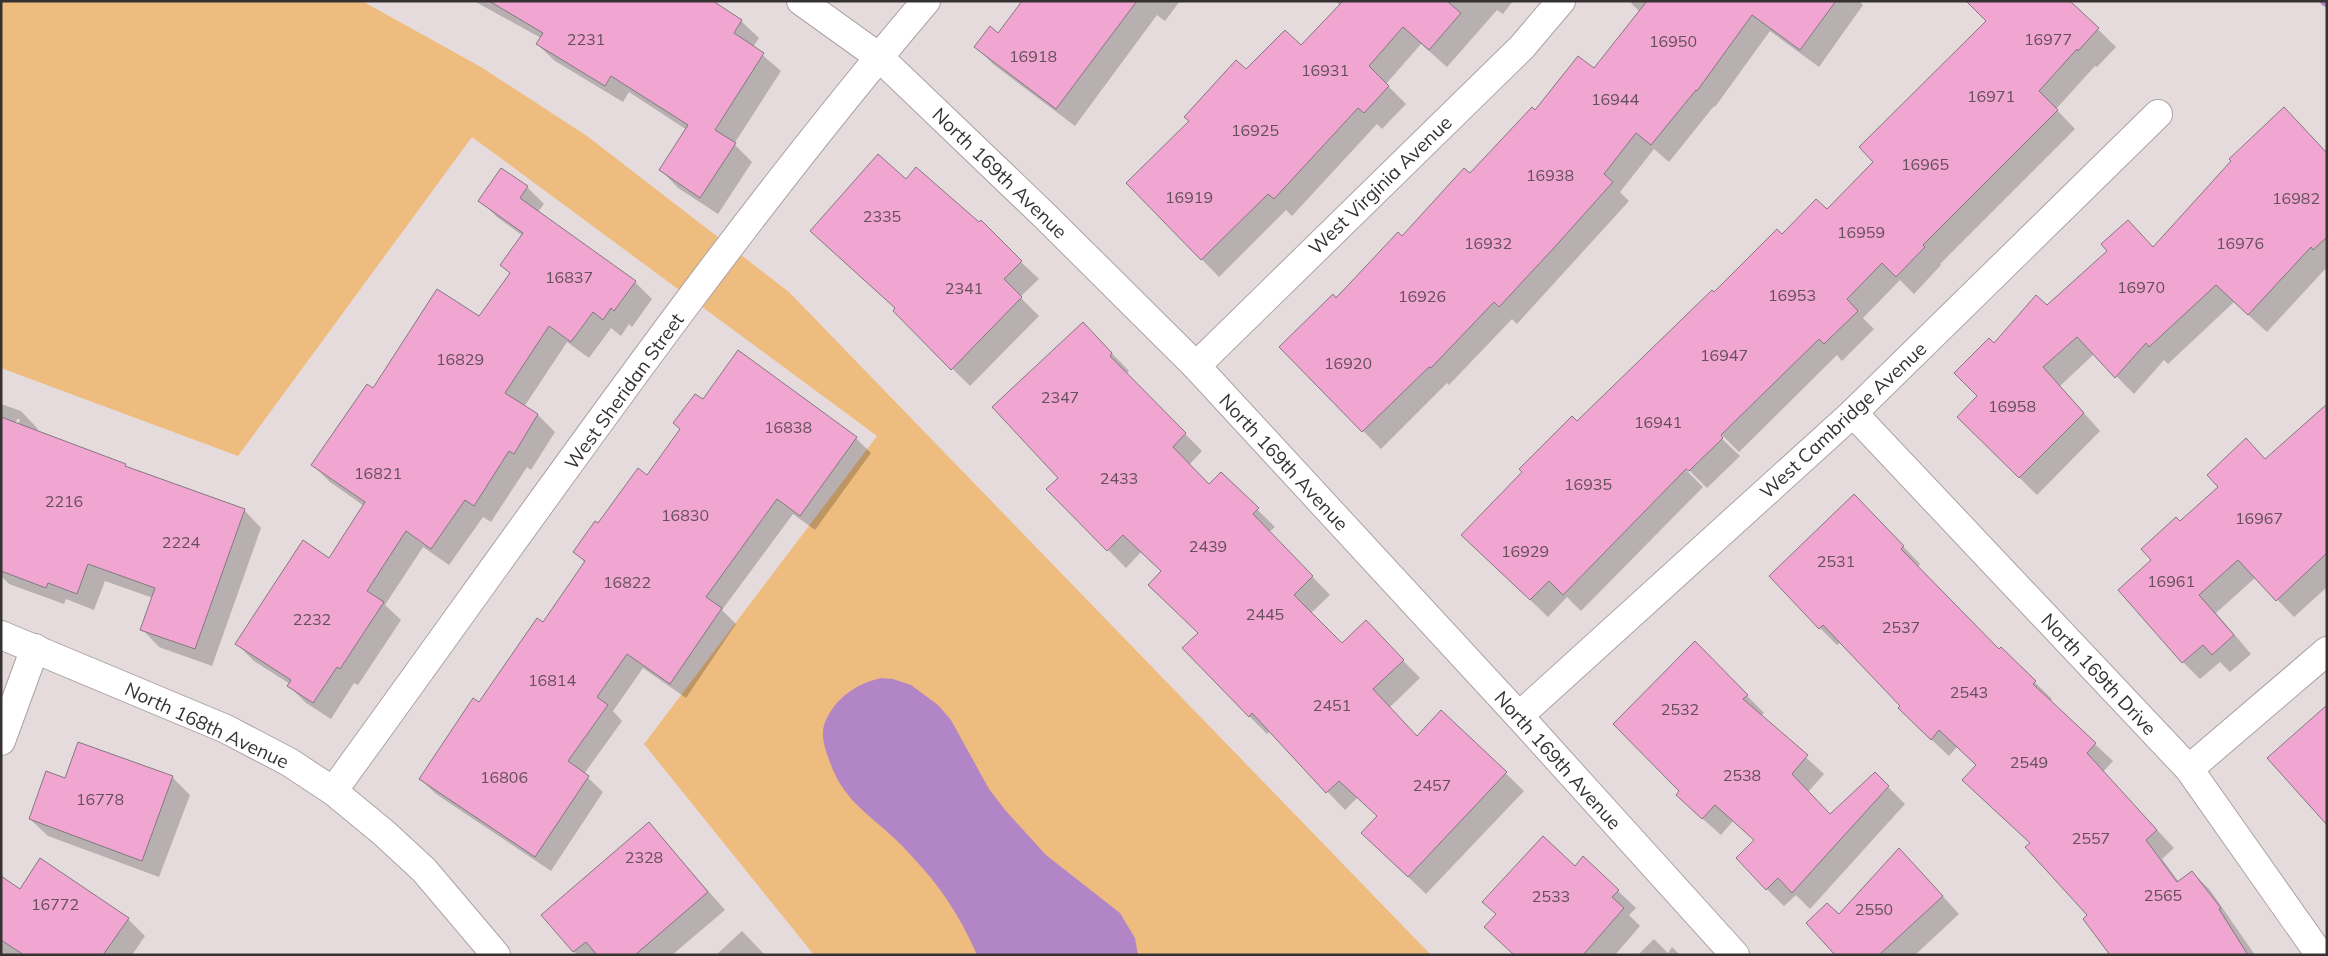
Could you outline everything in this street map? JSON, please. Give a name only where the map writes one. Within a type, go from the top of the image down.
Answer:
[{"type":"street","name":"North 169th Avenue","points":[[801,1],[879,57],[1045,216],[1196,366],[1519,716],[1735,955]]},
{"type":"street","name":"West Sheridan Street","points":[[333,791],[708,276],[879,57],[926,1]]},
{"type":"street","name":"West Virginia Avenue","points":[[1196,366],[1522,47],[1561,1]]},
{"type":"street","name":"West Cambridge Avenue","points":[[1519,716],[1853,413],[2158,114]]},
{"type":"street","name":"North 169th Drive","points":[[1853,413],[2189,769],[2320,955]]},
{"type":"street","name":"North 168th Avenue","points":[[1,635],[226,729],[289,762],[333,791],[384,833],[424,870],[496,955]]},
{"type":"street","points":[[1,741],[35,648]]},
{"type":"street","points":[[2189,769],[2327,651]]},
{"type":"shaded area","points":[[1,1],[362,1],[481,67],[587,136],[789,292],[1431,955],[814,955],[644,744],[877,436],[472,137],[238,456],[1,368]]},
{"type":"shaded area","points":[[881,678],[893,679],[911,685],[938,705],[951,720],[989,789],[1006,811],[1046,855],[1120,913],[1135,938],[1138,955],[977,955],[961,922],[941,890],[902,846],[863,811],[847,793],[840,783],[828,757],[823,740],[823,730],[826,719],[833,707],[851,691],[865,683]]},
{"type":"building","points":[[489,1],[713,1],[742,20],[734,33],[764,53],[715,130],[736,143],[700,198],[659,170],[688,125],[611,76],[605,86],[536,44],[543,33]]},
{"type":"building","points":[[1022,1],[1137,1],[1056,109],[974,47],[990,26],[998,33]]},
{"type":"building","points":[[1343,1],[1447,1],[1461,13],[1429,50],[1403,27],[1369,66],[1389,86],[1364,113],[1358,108],[1274,199],[1268,194],[1201,260],[1126,183],[1189,121],[1184,117],[1236,60],[1246,69],[1285,30],[1301,45]]},
{"type":"building","points":[[1647,1],[1836,1],[1800,50],[1752,15],[1697,91],[1651,145],[1636,133],[1604,174],[1613,182],[1552,250],[1499,307],[1494,302],[1431,368],[1429,367],[1362,432],[1279,347],[1333,294],[1336,298],[1398,232],[1402,236],[1464,168],[1470,173],[1532,107],[1535,110],[1578,56],[1594,68]]},
{"type":"building","points":[[1966,1],[2070,1],[2099,28],[2039,91],[2058,110],[1923,245],[1925,247],[1896,277],[1882,263],[1847,299],[1858,311],[1824,344],[1819,339],[1721,435],[1723,438],[1689,471],[1686,469],[1563,595],[1549,581],[1530,600],[1461,535],[1522,472],[1519,469],[1572,416],[1577,421],[1712,290],[1714,292],[1777,229],[1782,234],[1816,199],[1827,209],[1873,162],[1859,147],[1986,21]]},
{"type":"building","points":[[2284,107],[2327,153],[2327,237],[2313,250],[2311,247],[2248,315],[2216,285],[2149,347],[2146,343],[2115,378],[2077,337],[2043,367],[2084,413],[2019,478],[1957,417],[1977,396],[1954,373],[1989,338],[1994,343],[2036,295],[2047,305],[2107,251],[2101,244],[2128,220],[2153,247],[2231,161],[2229,159]]},
{"type":"building","points":[[878,154],[906,179],[916,167],[979,222],[981,220],[1022,261],[1004,279],[1022,297],[951,370],[893,311],[895,308],[810,231]]},
{"type":"building","points":[[501,168],[528,186],[520,198],[636,281],[614,311],[611,308],[603,320],[593,312],[571,342],[549,326],[505,393],[538,414],[514,454],[509,451],[474,506],[465,500],[431,549],[406,531],[367,591],[384,602],[340,669],[337,667],[313,703],[287,686],[291,680],[235,644],[303,540],[329,558],[365,502],[311,465],[367,384],[373,388],[437,289],[479,316],[510,273],[500,265],[523,233],[478,201]]},
{"type":"building","points":[[1083,322],[1112,353],[1110,356],[1186,433],[1173,447],[1209,484],[1221,472],[1259,508],[1253,514],[1313,576],[1294,595],[1342,643],[1366,620],[1404,660],[1373,689],[1417,736],[1441,710],[1507,772],[1408,877],[1361,833],[1377,816],[1339,781],[1326,793],[1252,713],[1249,717],[1182,648],[1198,633],[1148,585],[1161,571],[1123,535],[1107,551],[1046,489],[1058,478],[992,407]]},
{"type":"building","points":[[738,350],[857,437],[800,516],[777,499],[706,597],[722,608],[670,684],[627,654],[597,697],[608,705],[568,761],[589,776],[535,857],[419,779],[473,698],[479,702],[537,618],[543,622],[585,561],[573,552],[595,521],[598,523],[638,468],[647,475],[680,429],[673,423],[695,394],[703,399]]},
{"type":"building","points":[[2327,404],[2327,553],[2276,601],[2238,560],[2199,595],[2234,635],[2212,655],[2203,645],[2182,663],[2118,590],[2151,560],[2141,549],[2176,517],[2180,521],[2218,487],[2207,475],[2246,438],[2265,459]]},
{"type":"building","points":[[1,417],[126,464],[125,466],[245,509],[195,649],[140,630],[155,588],[88,564],[77,594],[48,583],[46,588],[1,571]]},
{"type":"building","points":[[1854,494],[1904,546],[1901,549],[1999,649],[2001,647],[2036,681],[2033,684],[2096,743],[2087,753],[2157,830],[2146,840],[2177,882],[2192,871],[2221,908],[2219,909],[2248,955],[2110,955],[2083,919],[2087,915],[2025,847],[2030,843],[1962,780],[1976,765],[1939,730],[1931,740],[1898,708],[1900,706],[1823,625],[1819,629],[1769,576]]},
{"type":"building","points":[[1695,641],[1748,695],[1743,699],[1808,755],[1792,774],[1830,814],[1875,772],[1889,786],[1792,893],[1778,878],[1766,890],[1736,858],[1754,840],[1715,805],[1702,819],[1676,795],[1679,791],[1613,724]]},
{"type":"building","points":[[2327,705],[2327,825],[2267,758]]},
{"type":"building","points":[[78,742],[173,776],[142,861],[29,819],[46,771],[65,778]]},
{"type":"building","points":[[649,822],[708,892],[635,955],[597,955],[586,942],[573,952],[541,915]]},
{"type":"building","points":[[1543,836],[1575,866],[1583,856],[1619,890],[1612,897],[1624,908],[1583,955],[1514,955],[1484,927],[1496,914],[1482,902]]},
{"type":"building","points":[[1899,848],[1943,896],[1879,955],[1835,955],[1806,923],[1827,903],[1839,914]]},
{"type":"building","points":[[40,858],[129,918],[103,955],[24,955],[1,940],[1,876],[20,889]]}]
